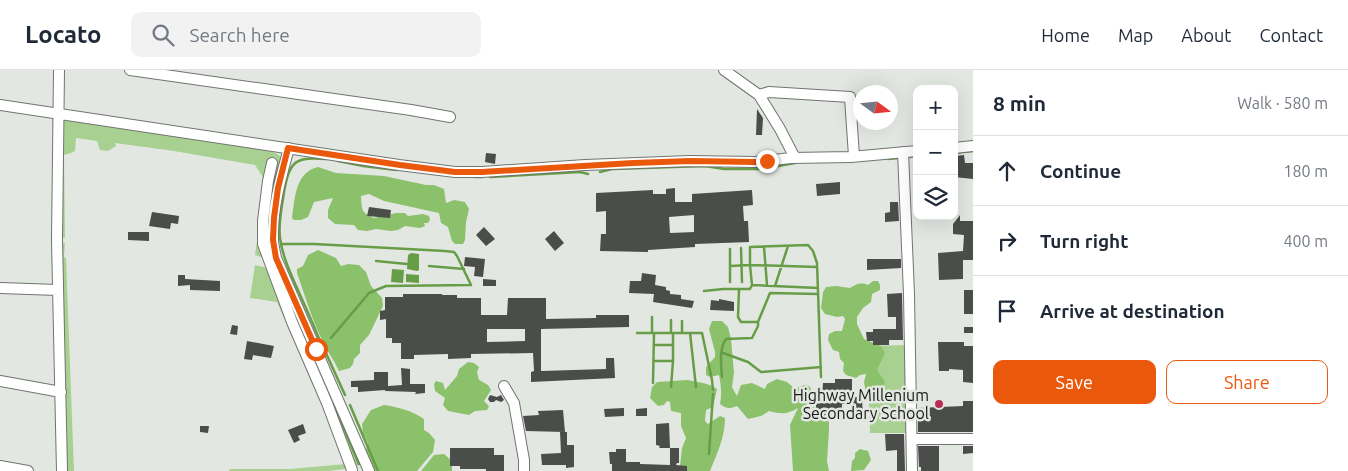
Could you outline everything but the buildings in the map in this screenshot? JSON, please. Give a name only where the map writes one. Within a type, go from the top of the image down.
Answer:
[{"type":"street","points":[[59,70],[57,240],[62,471]]},
{"type":"street","points":[[130,70],[450,117]]},
{"type":"street","points":[[724,70],[759,95],[780,129],[794,158]]},
{"type":"street","points":[[759,95],[769,92],[850,96],[854,156]]},
{"type":"street","points":[[0,104],[455,172],[690,161],[755,162],[913,151]]},
{"type":"street","points":[[958,148],[973,146]]},
{"type":"street","points":[[272,163],[263,221],[264,244],[292,322],[327,403],[349,471],[369,470],[276,258],[273,240],[274,218],[278,188],[288,148]]},
{"type":"street","points":[[903,152],[909,294],[912,471]]},
{"type":"street","points":[[0,288],[58,290]]},
{"type":"street","points":[[0,381],[61,392]]},
{"type":"street","points":[[504,386],[514,403],[524,460],[524,471]]},
{"type":"street","points":[[912,439],[973,439]]},
{"type":"street","points":[[0,466],[28,471]]},
{"type":"shaded area","points":[[64,120],[222,142],[273,152],[279,155],[281,159],[270,215],[263,212],[267,259],[255,255],[266,182],[255,165],[115,143],[116,146],[108,151],[100,150],[97,141],[76,138],[75,151],[64,155],[65,238],[61,237],[61,122]]},
{"type":"shaded area","points":[[318,167],[336,173],[384,176],[434,185],[444,189],[446,203],[454,200],[465,202],[469,209],[463,244],[455,244],[452,241],[448,227],[441,223],[439,213],[384,201],[369,194],[361,196],[362,208],[364,212],[374,218],[405,213],[408,216],[423,214],[429,216],[430,220],[428,223],[424,223],[425,226],[420,228],[405,226],[391,231],[376,229],[358,230],[354,225],[335,224],[328,218],[328,210],[333,198],[314,202],[308,217],[294,220],[292,218],[294,203],[300,180],[310,170]]},
{"type":"shaded area","points":[[65,243],[64,257],[66,258],[74,471],[67,471],[61,244]]},
{"type":"shaded area","points":[[318,250],[336,258],[341,266],[348,264],[359,265],[366,272],[371,286],[382,298],[383,306],[369,335],[360,345],[360,353],[354,359],[350,368],[339,371],[318,332],[297,273],[297,269],[303,266],[308,255]]},
{"type":"shaded area","points":[[411,253],[419,254],[419,270],[417,271],[407,269],[408,255]]},
{"type":"shaded area","points":[[255,265],[276,270],[334,399],[325,403],[323,408],[277,302],[250,298]]},
{"type":"shaded area","points":[[392,269],[404,270],[403,283],[391,282]]},
{"type":"shaded area","points":[[406,274],[419,275],[419,283],[406,282]]},
{"type":"shaded area","points":[[873,281],[878,281],[880,290],[872,294],[871,302],[863,308],[857,317],[857,324],[864,339],[881,346],[885,353],[877,370],[885,382],[882,390],[874,395],[866,392],[864,382],[866,374],[856,378],[846,375],[843,371],[844,363],[840,359],[839,352],[833,350],[828,340],[829,334],[835,331],[842,331],[845,319],[843,316],[837,317],[825,314],[821,308],[823,292],[826,287],[850,288],[859,284],[868,285]]},
{"type":"shaded area","points":[[712,321],[722,321],[728,327],[734,373],[732,387],[737,396],[741,385],[752,383],[765,389],[767,384],[777,379],[787,382],[795,389],[804,385],[809,386],[811,389],[810,399],[806,406],[818,408],[829,422],[827,461],[829,471],[793,471],[790,425],[798,408],[784,413],[769,411],[761,416],[748,419],[737,406],[728,408],[720,404],[719,375],[710,377],[706,375],[706,367],[715,357],[709,329]]},
{"type":"shaded area","points":[[907,345],[909,433],[870,433],[867,346]]},
{"type":"shaded area","points":[[468,362],[474,363],[479,367],[477,372],[479,380],[488,385],[491,390],[484,401],[489,406],[487,410],[475,411],[469,415],[448,411],[443,405],[445,398],[435,391],[434,384],[436,381],[443,383],[445,390],[457,376],[459,369]]},
{"type":"shaded area","points":[[687,380],[706,384],[717,389],[713,407],[706,410],[705,421],[708,424],[720,416],[725,418],[722,439],[710,471],[684,471],[680,466],[682,448],[686,438],[681,426],[681,413],[671,411],[670,402],[667,401],[664,405],[658,406],[650,398],[652,387],[657,382]]},
{"type":"shaded area","points":[[384,405],[405,410],[424,419],[424,430],[435,440],[433,452],[417,471],[373,471],[365,453],[368,443],[363,433],[362,424],[371,410]]},
{"type":"shaded area","points":[[336,407],[360,465],[356,466],[333,410]]},
{"type":"shaded area","points":[[327,410],[347,462],[345,469],[328,471],[229,471],[230,469],[290,469],[346,464],[324,411]]},
{"type":"shaded area","points":[[860,449],[868,451],[871,460],[864,470],[851,471],[855,453]]},
{"type":"shaded area","points":[[444,454],[452,461],[452,471],[421,471],[434,455]]},
{"type":"waterway","points":[[958,153],[973,151]]},
{"type":"waterway","points":[[909,157],[913,156]]},
{"type":"waterway","points":[[888,159],[899,158]]},
{"type":"waterway","points":[[320,341],[287,263],[281,244],[280,215],[286,181],[296,162],[308,159],[327,159]]},
{"type":"waterway","points":[[338,161],[396,170]]},
{"type":"waterway","points":[[773,167],[795,163]]},
{"type":"waterway","points":[[600,172],[612,169],[705,166],[724,169],[761,169]]},
{"type":"waterway","points":[[490,177],[580,172],[588,174]]},
{"type":"waterway","points":[[474,177],[482,177]]},
{"type":"waterway","points":[[281,244],[445,251],[454,252],[457,256],[471,285],[386,286],[369,293],[331,338]]},
{"type":"waterway","points":[[752,285],[750,247],[808,245],[813,251],[817,263],[821,377]]},
{"type":"waterway","points":[[775,286],[788,246]]},
{"type":"waterway","points":[[764,247],[767,285]]},
{"type":"waterway","points":[[741,248],[742,282]]},
{"type":"waterway","points":[[730,249],[730,282]]},
{"type":"waterway","points":[[376,261],[407,264]]},
{"type":"waterway","points":[[429,266],[464,269]]},
{"type":"waterway","points":[[730,266],[817,267]]},
{"type":"waterway","points":[[704,291],[750,289],[752,285],[818,288]]},
{"type":"waterway","points":[[722,377],[721,352],[726,339],[752,338],[758,326],[758,322],[741,322],[738,317],[739,290]]},
{"type":"waterway","points":[[758,322],[770,293],[818,294]]},
{"type":"waterway","points":[[295,315],[332,399]]},
{"type":"waterway","points":[[652,317],[652,333]]},
{"type":"waterway","points":[[671,320],[671,333]]},
{"type":"waterway","points":[[682,321],[682,333]]},
{"type":"waterway","points":[[637,333],[702,333],[713,390]]},
{"type":"waterway","points":[[653,383],[654,333]]},
{"type":"waterway","points":[[690,333],[696,387]]},
{"type":"waterway","points":[[671,387],[673,334]]},
{"type":"waterway","points":[[654,345],[672,345]]},
{"type":"waterway","points":[[325,351],[345,395]]},
{"type":"waterway","points":[[723,353],[748,362],[761,372],[821,367]]},
{"type":"waterway","points":[[654,361],[673,361]]},
{"type":"waterway","points":[[709,454],[713,394]]},
{"type":"waterway","points":[[350,405],[378,471]]},
{"type":"waterway","points":[[336,409],[359,464]]},
{"type":"place","name":"Highway Millenium Secondary School","points":[[939,404]]},
{"type":"route","points":[[316,349],[276,258],[273,240],[278,188],[288,148],[455,172],[633,163],[767,161]]}]
